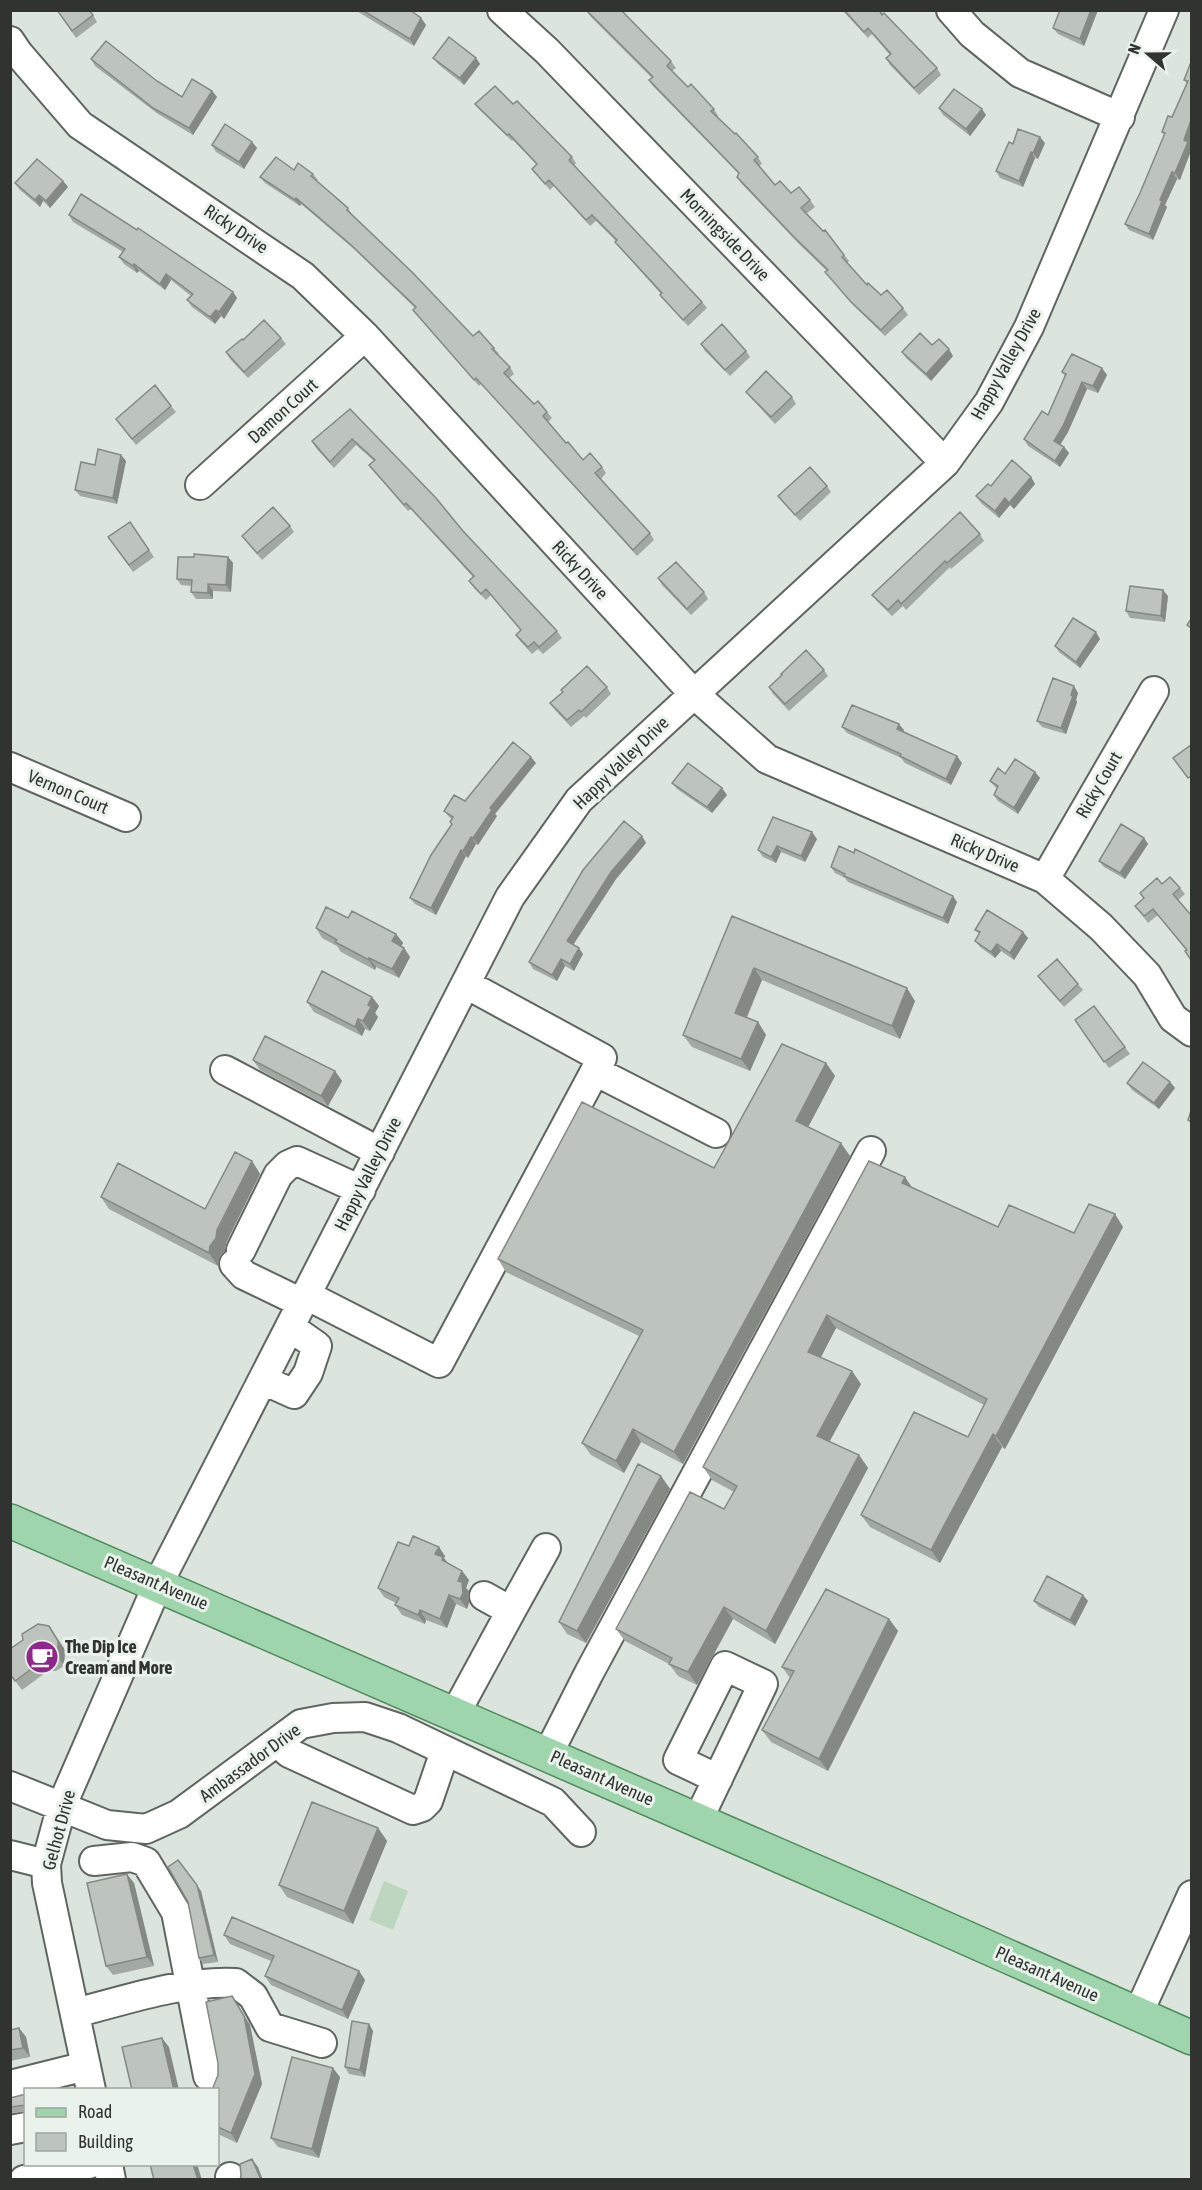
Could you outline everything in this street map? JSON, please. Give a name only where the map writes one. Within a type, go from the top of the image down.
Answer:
[{"type":"main road","name":"Pleasant Avenue","points":[[10,1521],[548,1754],[1191,2038]]},
{"type":"street","name":"Morningside Drive","points":[[502,10],[547,51],[945,463]]},
{"type":"street","points":[[951,10],[972,34],[1020,73],[1120,117]]},
{"type":"street","name":"Happy Valley Drive","points":[[158,1584],[510,897],[579,800],[945,463],[989,402],[1029,327],[1164,10]]},
{"type":"street","name":"Ricky Drive","points":[[13,51],[80,125],[303,276],[365,336],[693,693],[767,759],[1045,879],[1101,927],[1147,975],[1173,1018],[1191,1032]]},
{"type":"street","name":"Damon Court","points":[[200,485],[365,336]]},
{"type":"street","name":"Ricky Court","points":[[1045,879],[1154,691]]},
{"type":"street","name":"Vernon Court","points":[[10,767],[126,818]]},
{"type":"street","points":[[360,1190],[297,1161],[288,1165],[279,1175],[238,1257],[244,1275],[299,1308],[439,1363],[602,1058],[466,984]]},
{"type":"street","points":[[225,1070],[380,1152]]},
{"type":"street","points":[[596,1071],[716,1133]]},
{"type":"street","points":[[548,1754],[589,1673],[872,1151]]},
{"type":"street","points":[[455,1714],[546,1548]]},
{"type":"street","name":"Gelhot Drive","points":[[89,2078],[47,1883],[46,1864],[62,1805],[158,1584]]},
{"type":"street","points":[[484,1596],[511,1611]]},
{"type":"street","name":"Ambassador Drive","points":[[10,1786],[107,1824],[146,1829],[179,1815],[302,1724],[333,1718],[365,1717],[398,1728],[553,1802],[581,1832]]},
{"type":"street","points":[[277,1742],[289,1753],[413,1810],[422,1807],[428,1801],[445,1751]]},
{"type":"street","points":[[698,1820],[718,1779]]},
{"type":"street","points":[[10,1855],[46,1864]]},
{"type":"street","points":[[94,1861],[132,1857],[146,1862],[176,1912],[208,2076]]},
{"type":"street","points":[[1138,2014],[1191,1895]]},
{"type":"street","points":[[75,2013],[206,1983],[236,1983],[253,1996],[270,2027],[322,2043]]},
{"type":"street","points":[[10,2085],[89,2078]]},
{"type":"street","points":[[24,2180],[60,2168]]},
{"type":"green space","points":[[384,1881],[408,1891],[393,1930],[369,1920]]},
{"type":"building","points":[[57,10],[89,10],[93,15],[72,31]]},
{"type":"building","points":[[362,10],[410,10],[421,18],[410,39]]},
{"type":"building","points":[[586,10],[621,10],[671,61],[667,66],[688,87],[691,84],[714,109],[711,111],[758,157],[754,160],[775,185],[780,181],[791,193],[799,187],[810,200],[801,208],[823,231],[825,230],[844,255],[842,257],[867,285],[868,283],[881,295],[887,290],[903,308],[881,330],[851,302],[825,272],[828,270],[737,177],[739,173],[649,80],[653,77]]},
{"type":"building","points":[[844,10],[879,10],[882,15],[884,13],[937,68],[914,88],[886,58],[891,54],[868,28],[864,32]]},
{"type":"building","points":[[1060,10],[1091,10],[1080,39],[1053,28]]},
{"type":"building","points":[[449,37],[476,58],[460,78],[433,58]]},
{"type":"building","points":[[106,41],[157,81],[182,97],[192,79],[212,91],[189,128],[153,108],[91,59]]},
{"type":"building","points":[[1191,62],[1191,120],[1184,140],[1188,142],[1160,200],[1162,201],[1149,234],[1125,224],[1165,133],[1162,132],[1168,116],[1172,117],[1188,81],[1184,80]]},
{"type":"building","points":[[495,86],[513,104],[517,101],[572,157],[569,160],[702,302],[683,320],[660,295],[662,293],[615,242],[617,240],[592,215],[586,220],[549,180],[545,184],[532,169],[537,164],[509,134],[507,135],[475,104]]},
{"type":"building","points":[[954,89],[982,109],[966,129],[939,108]]},
{"type":"building","points":[[225,124],[252,142],[239,162],[212,145]]},
{"type":"building","points":[[1018,129],[1040,137],[1019,181],[996,171],[1009,142],[1013,144]]},
{"type":"building","points":[[276,157],[294,170],[298,163],[313,174],[311,176],[348,208],[347,210],[412,272],[473,336],[479,331],[494,348],[492,349],[510,367],[504,373],[534,404],[538,401],[547,412],[543,416],[566,443],[568,442],[583,460],[590,453],[602,467],[595,473],[650,533],[633,550],[476,378],[474,380],[413,310],[416,307],[350,244],[296,198],[295,200],[260,177]]},
{"type":"building","points":[[37,159],[63,181],[46,201],[39,195],[35,200],[15,183]]},
{"type":"building","points":[[81,194],[137,230],[138,228],[233,292],[219,312],[216,310],[210,317],[187,300],[193,294],[166,274],[160,284],[134,264],[133,266],[119,257],[125,249],[69,215]]},
{"type":"building","points":[[264,320],[281,338],[244,372],[226,352]]},
{"type":"building","points":[[722,324],[746,351],[725,370],[701,344]]},
{"type":"building","points":[[920,333],[932,345],[939,339],[949,349],[926,374],[902,352]]},
{"type":"building","points":[[1072,354],[1102,368],[1093,386],[1082,382],[1054,441],[1064,447],[1055,461],[1024,439],[1042,411],[1048,415],[1066,374],[1062,372]]},
{"type":"building","points":[[766,371],[792,397],[771,417],[746,392]]},
{"type":"building","points":[[155,385],[171,406],[132,439],[116,419]]},
{"type":"building","points":[[350,409],[436,498],[463,531],[557,631],[539,647],[534,642],[528,647],[516,635],[521,630],[486,589],[481,594],[469,581],[474,576],[406,503],[404,505],[369,465],[375,460],[352,439],[330,462],[312,441]]},
{"type":"building","points":[[98,449],[121,455],[113,498],[75,490],[81,462],[95,465]]},
{"type":"building","points":[[1012,460],[1031,477],[1009,503],[1005,498],[995,511],[976,496],[988,484],[991,486]]},
{"type":"building","points":[[810,467],[827,486],[795,515],[778,496]]},
{"type":"building","points":[[273,507],[290,526],[257,553],[242,536]]},
{"type":"building","points":[[960,512],[980,534],[947,563],[945,561],[901,604],[898,600],[888,610],[872,595]]},
{"type":"building","points":[[130,522],[149,550],[129,565],[108,537]]},
{"type":"building","points":[[194,554],[228,557],[226,585],[208,584],[208,593],[191,592],[192,580],[177,579],[178,557],[194,557]]},
{"type":"building","points":[[676,562],[704,592],[687,609],[658,578]]},
{"type":"building","points":[[1130,586],[1163,590],[1161,616],[1126,611]]},
{"type":"building","points":[[1073,618],[1096,632],[1076,662],[1055,646]]},
{"type":"building","points":[[806,650],[824,670],[785,704],[769,687]]},
{"type":"building","points":[[587,666],[607,687],[581,712],[579,710],[567,720],[550,703]]},
{"type":"building","points":[[1053,678],[1074,686],[1071,695],[1073,696],[1061,728],[1037,721]]},
{"type":"building","points":[[852,705],[899,724],[897,729],[957,756],[946,779],[900,756],[901,754],[842,727]]},
{"type":"building","points":[[513,742],[531,757],[490,808],[492,810],[473,838],[471,837],[463,851],[461,850],[431,908],[410,898],[431,855],[452,824],[450,822],[453,817],[444,811],[454,795],[465,801]]},
{"type":"building","points":[[1191,745],[1191,776],[1188,778],[1173,758]]},
{"type":"building","points":[[1015,759],[1035,772],[1014,808],[994,795],[998,786],[990,781],[998,768],[1005,774]]},
{"type":"building","points":[[688,763],[722,788],[707,807],[672,783]]},
{"type":"building","points":[[773,817],[812,832],[801,856],[777,846],[771,857],[758,850]]},
{"type":"building","points":[[624,821],[642,836],[611,872],[567,941],[579,948],[570,964],[561,959],[552,975],[529,962],[583,870]]},
{"type":"building","points":[[1121,824],[1144,838],[1120,873],[1099,861]]},
{"type":"building","points":[[839,846],[854,853],[855,849],[953,896],[943,918],[844,876],[845,874],[831,867]]},
{"type":"building","points":[[1170,877],[1180,888],[1173,894],[1191,915],[1191,960],[1185,951],[1187,950],[1153,909],[1144,916],[1135,906],[1144,898],[1140,893],[1157,878],[1162,884]]},
{"type":"building","points":[[326,907],[348,918],[352,911],[396,934],[392,941],[404,948],[392,969],[335,942],[337,940],[316,928]]},
{"type":"building","points":[[987,910],[1023,932],[1010,953],[997,944],[991,952],[975,941],[980,932],[975,930]]},
{"type":"building","points":[[732,916],[907,988],[892,1026],[754,968],[735,1013],[758,1022],[741,1059],[683,1035]]},
{"type":"building","points":[[1057,959],[1078,984],[1060,1001],[1038,976]]},
{"type":"building","points":[[322,971],[372,997],[368,1005],[371,1007],[363,1021],[358,1019],[355,1027],[307,1002]]},
{"type":"building","points":[[1094,1006],[1125,1047],[1104,1062],[1075,1020]]},
{"type":"building","points":[[265,1036],[335,1071],[321,1096],[253,1060]]},
{"type":"building","points":[[782,1044],[826,1063],[796,1121],[841,1143],[674,1452],[633,1429],[616,1461],[582,1443],[643,1330],[498,1259],[582,1102],[714,1168]]},
{"type":"building","points":[[1143,1062],[1170,1082],[1154,1103],[1127,1083]]},
{"type":"building","points":[[235,1152],[252,1161],[217,1230],[209,1253],[101,1197],[118,1163],[205,1209]]},
{"type":"building","points":[[869,1161],[905,1177],[902,1183],[998,1227],[1009,1205],[1074,1233],[1089,1204],[1115,1214],[996,1436],[993,1434],[931,1550],[861,1515],[914,1412],[968,1437],[987,1399],[827,1315],[808,1352],[852,1371],[817,1436],[859,1455],[766,1631],[724,1607],[688,1672],[669,1664],[672,1658],[616,1629],[690,1492],[724,1509],[737,1486],[703,1467]]},
{"type":"building","points":[[638,1464],[661,1476],[577,1631],[559,1622]]},
{"type":"building","points":[[413,1536],[439,1547],[435,1554],[462,1571],[458,1581],[462,1582],[463,1593],[460,1599],[449,1595],[440,1619],[420,1610],[418,1615],[395,1605],[399,1598],[378,1588],[398,1542],[409,1546]]},
{"type":"building","points":[[1047,1576],[1083,1595],[1070,1620],[1034,1601]]},
{"type":"building","points":[[826,1589],[889,1619],[819,1759],[762,1730],[794,1671],[782,1667]]},
{"type":"building","name":"The Dip Ice Cream and More","points":[[38,1624],[49,1626],[58,1641],[58,1656],[49,1662],[41,1662],[15,1681],[10,1674],[10,1649],[23,1640],[22,1634]]},
{"type":"building","points":[[312,1802],[378,1828],[344,1911],[279,1885]]},
{"type":"building","points":[[178,1860],[197,1885],[214,1955],[199,1958],[188,1902],[168,1867]]},
{"type":"building","points":[[127,1874],[147,1957],[106,1966],[87,1883]]},
{"type":"building","points":[[232,1917],[359,1971],[342,2010],[265,1976],[274,1956],[224,1935]]},
{"type":"building","points":[[232,1996],[244,2016],[255,2074],[231,2133],[219,2127],[219,2088],[213,2088],[218,2075],[218,2063],[206,2002]]},
{"type":"building","points":[[352,2021],[369,2024],[360,2070],[345,2067]]},
{"type":"building","points":[[19,2028],[23,2048],[10,2050],[10,2030]]},
{"type":"building","points":[[162,2038],[174,2088],[132,2088],[122,2047]]},
{"type":"building","points":[[292,2057],[333,2068],[312,2149],[271,2138]]},
{"type":"building","points":[[24,2094],[24,2105],[10,2107],[10,2098]]},
{"type":"building","points":[[252,2159],[261,2180],[240,2180],[240,2164]]},
{"type":"building","points":[[150,2166],[194,2166],[198,2180],[154,2180]]},
{"type":"place","name":"The Dip Ice Cream and More","points":[[42,1657]]}]
